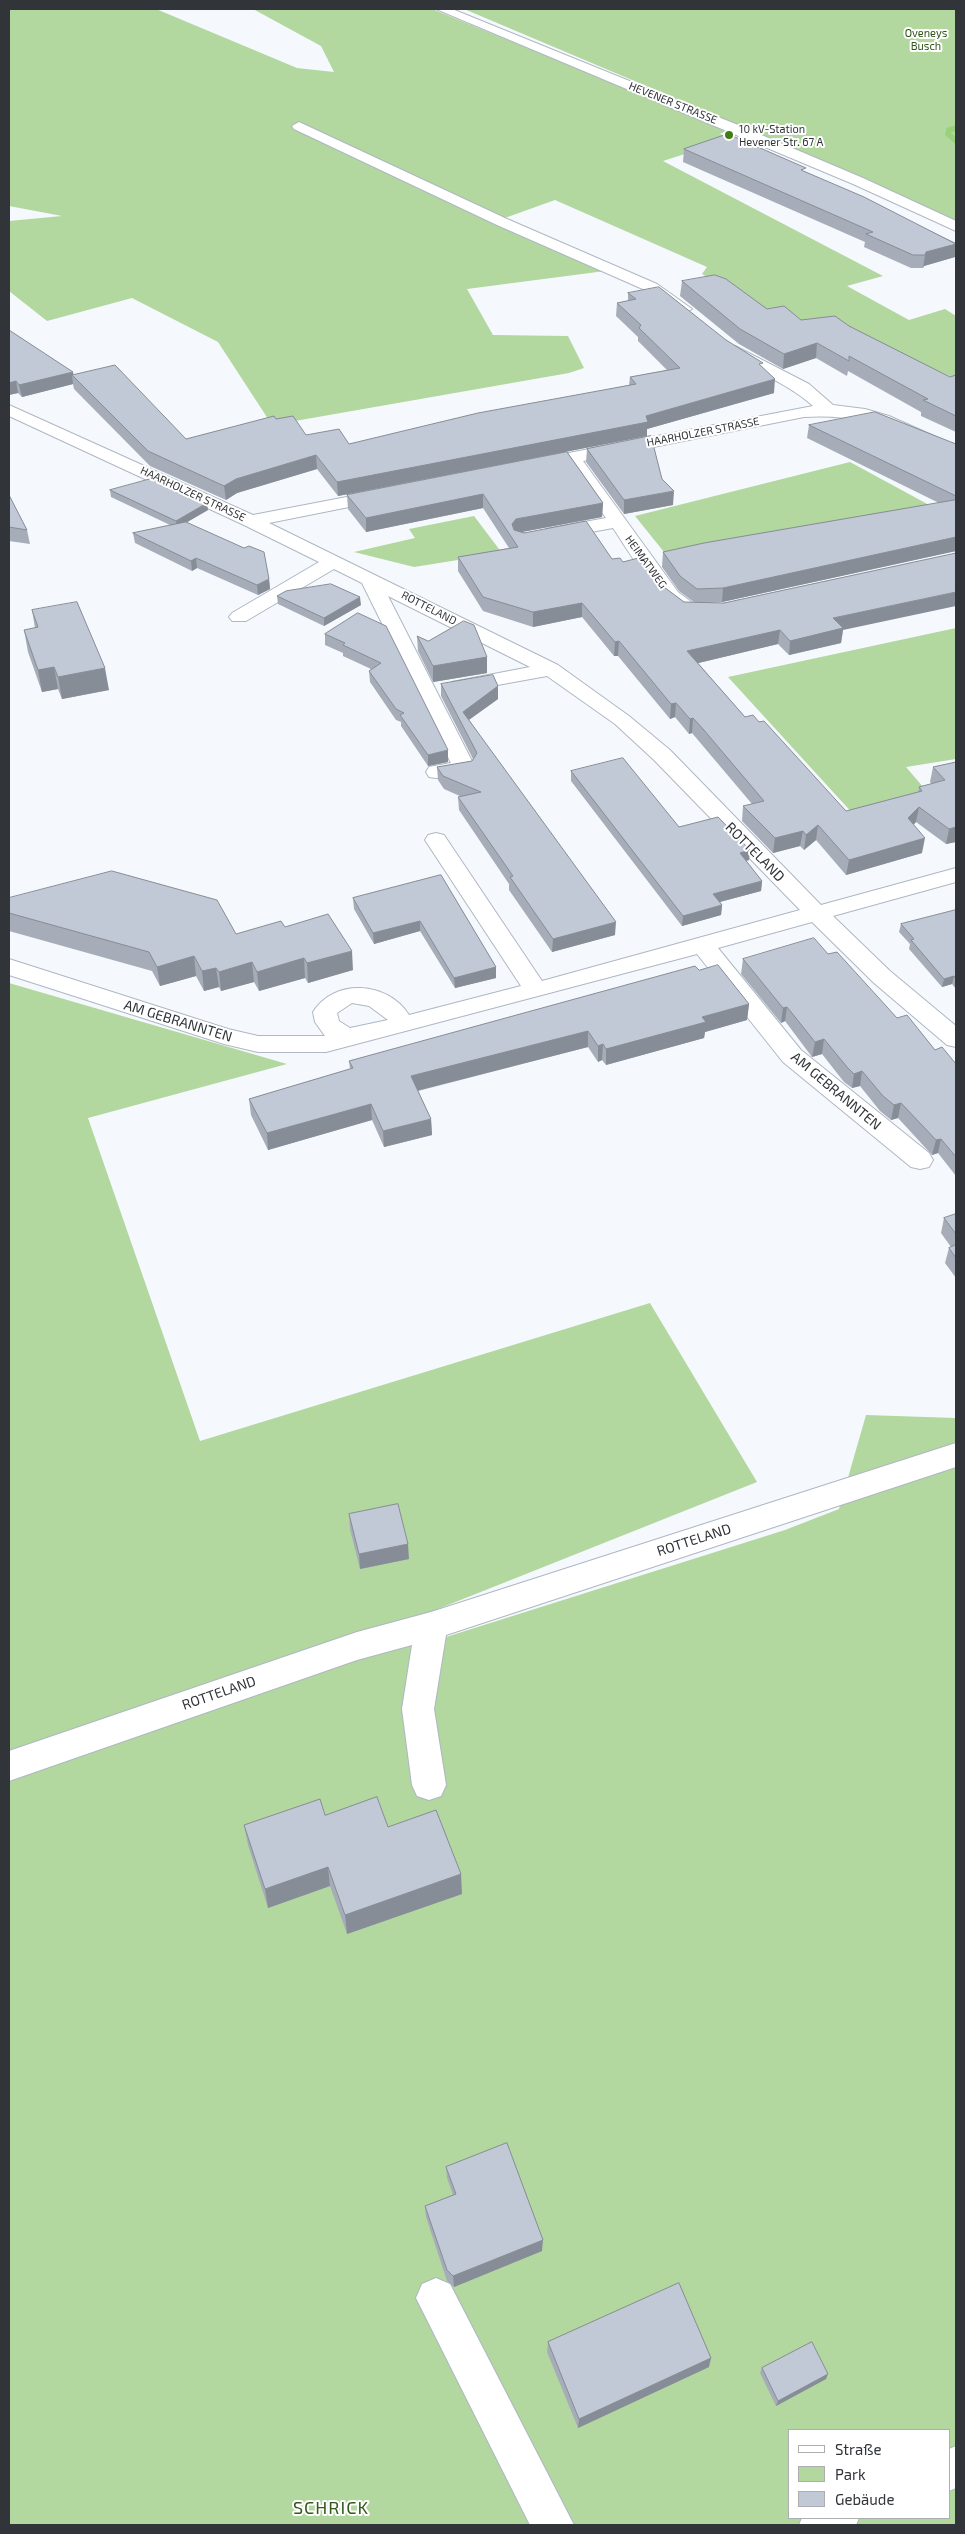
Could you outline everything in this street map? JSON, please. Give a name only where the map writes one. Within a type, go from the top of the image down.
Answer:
[{"type":"street","name":"HEVENER STRASSE","points":[[442,9],[760,139],[858,181],[956,227]]},
{"type":"street","points":[[299,126],[502,222],[651,287],[676,302],[697,320]]},
{"type":"street","points":[[725,343],[759,367],[803,388],[828,410]]},
{"type":"street","name":"HAARHOLZER STRASSE","points":[[9,410],[251,521],[397,492]]},
{"type":"street","name":"HAARHOLZER STRASSE","points":[[513,469],[804,412],[828,410],[855,412],[879,417],[956,453]]},
{"type":"street","name":"HEIMATWEG","points":[[572,457],[671,596],[690,611],[714,610]]},
{"type":"street","name":"ROTTELAND","points":[[251,521],[551,669],[622,720],[662,754],[816,913],[882,977],[956,1039]]},
{"type":"street","points":[[532,537],[618,522]]},
{"type":"street","points":[[239,617],[334,561]]},
{"type":"street","points":[[369,578],[464,767],[436,772]]},
{"type":"street","points":[[432,690],[551,669]]},
{"type":"street","points":[[436,840],[536,990]]},
{"type":"street","name":"AM GEBRANNTEN","points":[[9,967],[224,1036],[258,1044],[326,1044],[536,990],[956,875]]},
{"type":"street","name":"AM GEBRANNTEN","points":[[702,944],[792,1056],[920,1160]]},
{"type":"street","points":[[351,1038],[332,1030],[325,1021],[325,1012],[333,1002],[344,996],[372,998],[397,1013],[403,1024]]},
{"type":"street","name":"ROTTELAND","points":[[9,1766],[358,1646],[431,1626],[956,1455]]},
{"type":"street","points":[[429,1785],[418,1709],[431,1626]]},
{"type":"street","points":[[436,2298],[553,2525]]},
{"type":"street","points":[[820,2525],[835,2519]]},
{"type":"green space","points":[[9,9],[156,9],[297,68],[334,72],[321,46],[253,9],[432,9],[728,130],[720,134],[731,139],[663,161],[883,276],[847,286],[909,320],[945,309],[956,316],[956,379],[831,323],[781,320],[702,274],[707,267],[555,200],[502,219],[605,271],[467,289],[493,335],[568,336],[584,368],[569,373],[272,425],[218,342],[132,298],[47,321],[9,291],[9,221],[62,216],[9,206]]},
{"type":"green space","name":"Oveneys Busch","points":[[464,9],[956,9],[956,225],[755,132]]},
{"type":"green space","points":[[850,462],[931,506],[668,557],[635,516]]},
{"type":"green space","points":[[474,516],[502,553],[414,567],[354,552],[415,538],[409,529]]},
{"type":"green space","points":[[956,628],[956,759],[906,767],[930,795],[855,816],[728,677]]},
{"type":"green space","points":[[9,983],[287,1064],[88,1118],[200,1441],[650,1303],[757,1482],[438,1609],[446,1637],[785,1530],[839,1509],[866,1415],[956,1418],[956,2525],[9,2525]]},
{"type":"building","points":[[728,134],[806,168],[801,170],[864,197],[956,244],[926,252],[925,255],[913,255],[866,234],[873,232],[684,149]]},
{"type":"building","points":[[715,275],[726,279],[767,309],[784,306],[801,320],[835,316],[849,326],[950,377],[956,375],[956,416],[923,400],[928,399],[849,356],[849,361],[817,343],[784,354],[740,329],[682,281]]},
{"type":"building","points":[[659,287],[726,340],[763,363],[759,364],[775,379],[646,416],[648,422],[337,482],[316,455],[236,479],[224,486],[148,451],[72,375],[115,365],[186,439],[274,416],[276,419],[293,416],[306,435],[339,429],[349,444],[478,413],[636,384],[630,377],[680,368],[639,328],[641,325],[617,303],[636,299],[628,293]]},
{"type":"building","points":[[9,330],[73,372],[19,385],[16,381],[9,383]]},
{"type":"building","points":[[875,412],[956,444],[956,496],[809,425]]},
{"type":"building","points":[[651,436],[662,479],[674,491],[624,500],[587,449]]},
{"type":"building","points":[[567,452],[603,503],[516,519],[512,524],[514,530],[524,533],[586,521],[612,559],[620,558],[623,562],[642,557],[664,587],[684,602],[724,603],[956,553],[956,592],[833,618],[843,628],[790,641],[780,630],[687,651],[745,717],[753,715],[759,722],[764,721],[846,811],[922,791],[919,787],[945,780],[933,767],[956,762],[956,827],[949,829],[919,807],[908,818],[925,838],[849,860],[818,825],[806,835],[803,831],[775,838],[743,806],[764,801],[693,718],[690,719],[676,703],[671,704],[619,641],[615,642],[582,603],[533,612],[483,597],[458,557],[518,547],[483,494],[366,518],[347,495]]},
{"type":"building","points":[[154,478],[207,503],[176,521],[110,490]]},
{"type":"building","points":[[9,495],[27,530],[9,527]]},
{"type":"building","points":[[956,500],[956,537],[723,588],[697,589],[680,576],[663,552],[704,543]]},
{"type":"building","points":[[186,522],[244,548],[249,546],[264,552],[269,579],[257,585],[196,558],[191,561],[133,533]]},
{"type":"building","points":[[331,584],[360,597],[324,618],[277,596],[286,591]]},
{"type":"building","points":[[77,602],[105,668],[58,677],[54,667],[38,670],[24,630],[38,627],[32,610]]},
{"type":"building","points":[[358,613],[386,626],[448,750],[428,755],[400,715],[404,713],[396,709],[369,671],[381,663],[325,634]]},
{"type":"building","points":[[464,621],[474,625],[487,657],[433,666],[417,636],[428,641]]},
{"type":"building","points":[[493,675],[498,686],[463,712],[616,922],[553,939],[510,877],[513,876],[458,797],[481,792],[443,776],[437,767],[472,761],[477,753],[441,684]]},
{"type":"building","points":[[623,758],[679,827],[718,817],[750,850],[740,853],[762,881],[713,894],[722,905],[683,916],[571,771]]},
{"type":"building","points":[[112,871],[217,900],[236,934],[281,921],[285,927],[328,914],[352,951],[307,963],[304,958],[257,972],[252,962],[219,972],[216,968],[202,971],[194,956],[157,967],[149,952],[9,913],[9,898]]},
{"type":"building","points":[[441,875],[496,967],[454,978],[420,921],[373,933],[353,898]]},
{"type":"building","points":[[956,910],[956,979],[954,976],[944,979],[911,940],[914,939],[901,924]]},
{"type":"building","points":[[814,938],[828,954],[837,952],[897,1018],[907,1015],[935,1050],[942,1047],[956,1064],[956,1157],[941,1139],[936,1140],[901,1103],[894,1105],[883,1096],[862,1071],[854,1074],[824,1039],[815,1042],[787,1007],[783,1008],[743,959]]},
{"type":"building","points":[[718,965],[749,1004],[702,1017],[706,1022],[606,1049],[603,1044],[598,1046],[588,1031],[411,1076],[431,1119],[383,1131],[371,1104],[267,1133],[249,1099],[353,1068],[349,1061],[695,966],[699,970]]},
{"type":"building","points":[[956,1214],[956,1234],[944,1218]]},
{"type":"building","points":[[956,1245],[956,1258],[949,1248]]},
{"type":"building","points":[[398,1504],[408,1544],[359,1554],[349,1514]]},
{"type":"building","points":[[377,1797],[388,1827],[436,1810],[461,1874],[345,1915],[328,1867],[265,1889],[244,1825],[320,1799],[325,1815]]},
{"type":"building","points":[[507,2143],[543,2240],[453,2276],[447,2270],[425,2206],[456,2194],[446,2167]]},
{"type":"building","points":[[679,2283],[711,2358],[579,2419],[548,2342]]},
{"type":"building","points":[[812,2342],[828,2374],[778,2401],[762,2368]]},
{"type":"waterway","points":[[956,128],[949,130],[948,134],[956,141]]},
{"type":"place","name":"10 kV-Station Hevener Str. 67 A","points":[[729,135]]},
{"type":"district","name":"SCHRICK","points":[[331,2508]]}]
